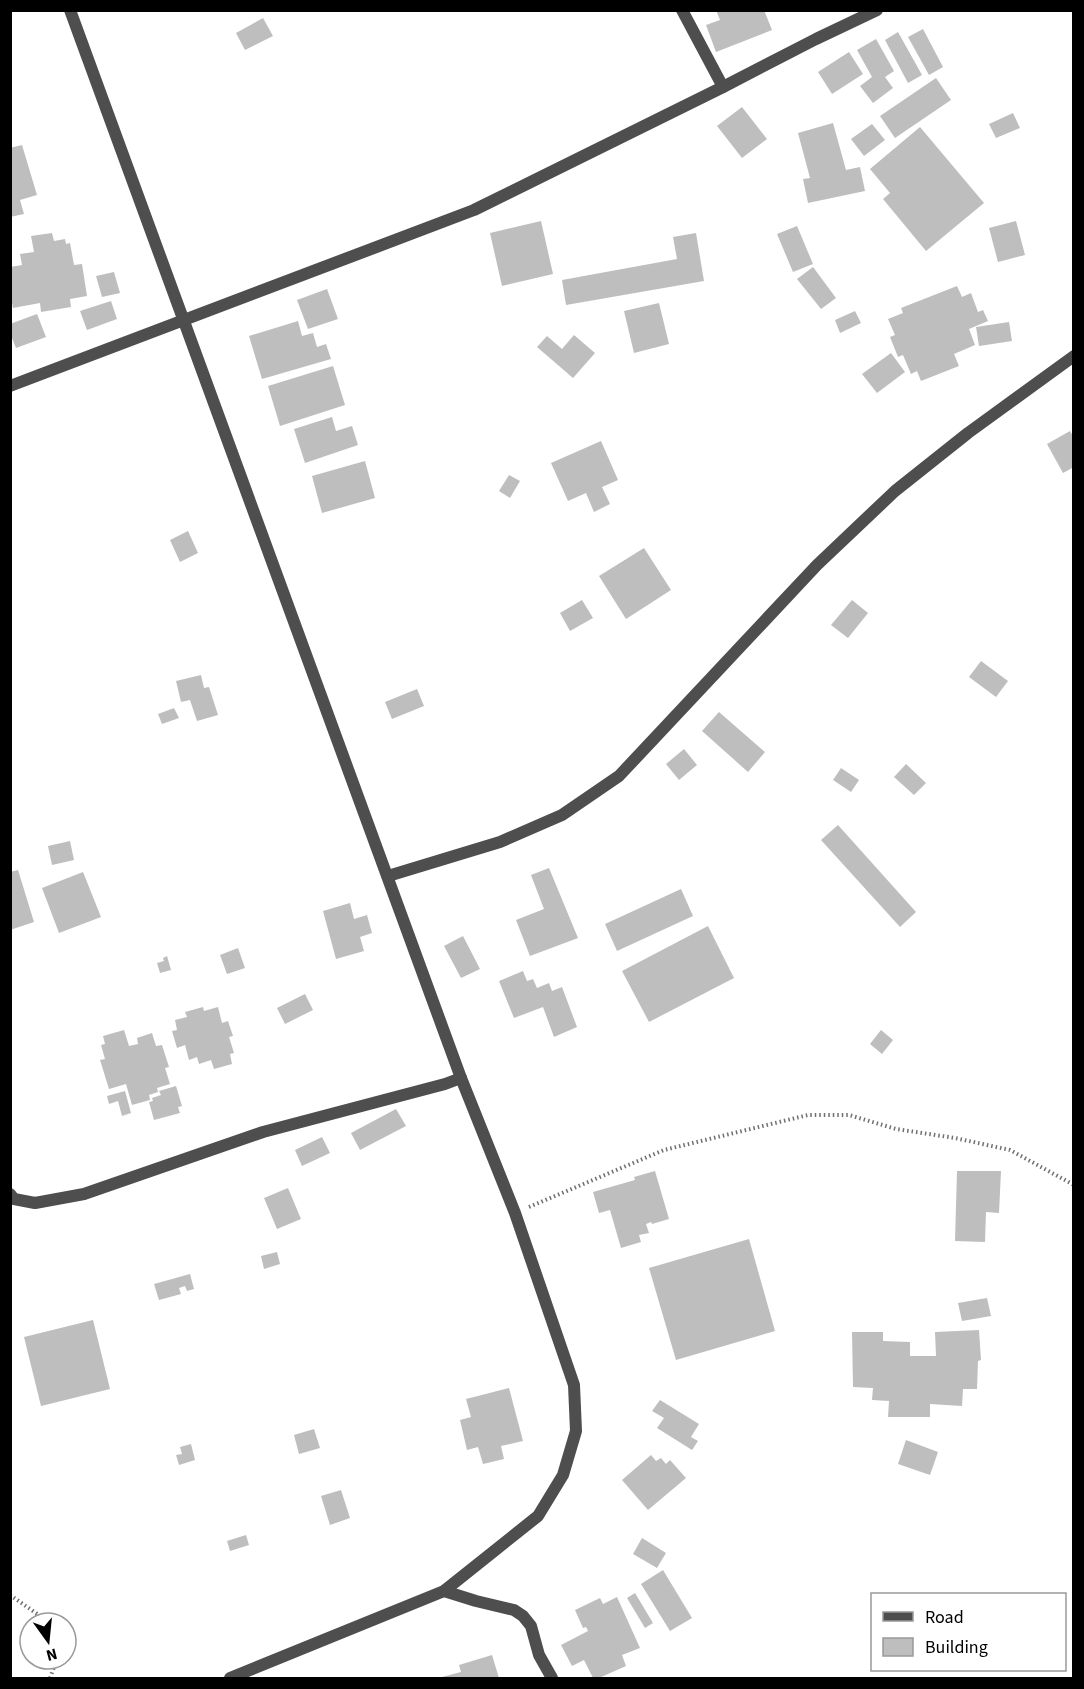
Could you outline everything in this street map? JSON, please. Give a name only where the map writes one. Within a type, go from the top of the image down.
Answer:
[{"type":"street","points":[[70,10],[461,1078],[515,1213],[574,1384],[576,1431],[563,1475],[538,1516],[444,1591],[230,1678]]},
{"type":"street","points":[[682,10],[723,87]]},
{"type":"street","points":[[10,386],[474,210],[877,10]]},
{"type":"street","points":[[388,876],[500,842],[562,815],[619,776],[818,565],[895,491],[968,433],[1074,356]]},
{"type":"street","points":[[12,1198],[35,1203],[84,1194],[263,1132],[461,1078]]},
{"type":"street","points":[[444,1591],[514,1610],[523,1616],[531,1626],[539,1655],[552,1678]]},
{"type":"path","points":[[515,1213],[664,1150],[808,1115],[849,1114],[896,1129],[955,1138],[1010,1150],[1074,1185]]},
{"type":"path","points":[[10,1595],[33,1611]]},
{"type":"building","points":[[716,10],[764,10],[772,30],[716,52],[706,25],[720,20]]},
{"type":"building","points":[[263,18],[273,36],[245,50],[236,33]]},
{"type":"building","points":[[923,29],[943,67],[929,75],[908,37]]},
{"type":"building","points":[[898,32],[922,75],[908,83],[885,40]]},
{"type":"building","points":[[876,39],[894,71],[885,77],[893,88],[873,103],[860,86],[872,77],[857,50]]},
{"type":"building","points":[[849,52],[863,74],[832,94],[818,72]]},
{"type":"building","points":[[936,78],[951,100],[895,138],[880,116]]},
{"type":"building","points":[[742,107],[767,139],[742,158],[717,126]]},
{"type":"building","points":[[1013,113],[1020,128],[996,138],[989,124]]},
{"type":"building","points":[[833,123],[846,170],[860,167],[865,191],[808,203],[803,179],[810,178],[798,133]]},
{"type":"building","points":[[872,124],[885,140],[864,156],[851,139]]},
{"type":"building","points":[[920,127],[984,203],[926,251],[883,199],[890,193],[870,169]]},
{"type":"building","points":[[22,145],[37,195],[20,200],[24,214],[10,217],[10,148]]},
{"type":"building","points":[[541,221],[553,274],[502,286],[490,233]]},
{"type":"building","points":[[1016,221],[1025,255],[998,262],[989,228]]},
{"type":"building","points":[[797,226],[813,264],[793,272],[777,234]]},
{"type":"building","points":[[52,233],[54,241],[65,239],[66,244],[70,243],[74,265],[82,264],[87,296],[70,299],[71,307],[41,312],[40,303],[13,308],[10,293],[10,267],[22,265],[20,254],[34,252],[31,236]]},
{"type":"building","points":[[696,233],[704,281],[566,305],[562,280],[677,259],[673,237]]},
{"type":"building","points":[[813,267],[836,298],[821,309],[797,279]]},
{"type":"building","points":[[114,272],[120,293],[102,297],[96,276]]},
{"type":"building","points":[[957,286],[962,297],[971,293],[978,312],[983,310],[988,321],[969,329],[975,345],[954,354],[959,366],[921,381],[917,371],[911,374],[903,355],[898,357],[890,337],[895,335],[888,319],[903,313],[901,308]]},
{"type":"building","points":[[327,289],[338,319],[308,329],[297,300]]},
{"type":"building","points":[[111,301],[117,319],[87,330],[80,311]]},
{"type":"building","points":[[659,303],[669,344],[634,353],[624,311]]},
{"type":"building","points":[[855,311],[861,323],[840,333],[835,320]]},
{"type":"building","points":[[37,314],[46,337],[16,348],[10,333],[10,324]]},
{"type":"building","points":[[298,321],[302,336],[313,333],[317,347],[326,344],[331,359],[262,379],[249,336]]},
{"type":"building","points":[[1009,322],[1012,341],[979,346],[976,327]]},
{"type":"building","points":[[574,335],[595,353],[573,378],[537,347],[547,336],[562,349]]},
{"type":"building","points":[[891,353],[905,372],[877,393],[862,374]]},
{"type":"building","points":[[333,366],[345,405],[280,426],[268,386]]},
{"type":"building","points":[[332,417],[336,431],[352,426],[358,445],[305,463],[294,429]]},
{"type":"building","points":[[1070,431],[1074,438],[1074,467],[1063,473],[1047,444]]},
{"type":"building","points":[[601,441],[618,480],[602,487],[610,504],[594,512],[586,493],[568,501],[551,463]]},
{"type":"building","points":[[365,461],[375,498],[322,513],[312,476]]},
{"type":"building","points":[[509,475],[520,481],[510,498],[499,491]]},
{"type":"building","points":[[188,531],[198,553],[180,562],[170,540]]},
{"type":"building","points":[[644,548],[671,590],[626,619],[599,576]]},
{"type":"building","points":[[582,600],[593,618],[570,631],[560,613]]},
{"type":"building","points":[[852,600],[868,613],[848,638],[831,625]]},
{"type":"building","points":[[981,661],[1008,681],[996,697],[969,677]]},
{"type":"building","points":[[201,675],[204,688],[209,687],[218,715],[197,721],[190,700],[181,702],[176,681]]},
{"type":"building","points":[[417,689],[424,706],[392,719],[385,702]]},
{"type":"building","points":[[174,708],[179,718],[162,724],[158,714]]},
{"type":"building","points":[[719,712],[765,752],[748,772],[702,731]]},
{"type":"building","points":[[684,749],[697,765],[679,780],[666,764]]},
{"type":"building","points":[[906,764],[926,783],[914,795],[894,777]]},
{"type":"building","points":[[841,768],[859,780],[851,792],[833,780]]},
{"type":"building","points":[[838,825],[916,912],[900,927],[821,840]]},
{"type":"building","points":[[70,841],[74,860],[52,865],[48,846]]},
{"type":"building","points":[[549,868],[578,938],[530,956],[516,920],[544,909],[531,875]]},
{"type":"building","points":[[18,870],[34,922],[10,930],[10,872]]},
{"type":"building","points":[[83,872],[101,917],[59,933],[42,888]]},
{"type":"building","points":[[681,889],[693,916],[617,951],[605,924]]},
{"type":"building","points":[[350,903],[354,919],[367,915],[372,933],[360,937],[364,951],[336,959],[323,911]]},
{"type":"building","points":[[708,926],[734,978],[649,1022],[622,971]]},
{"type":"building","points":[[463,936],[480,969],[461,978],[444,946]]},
{"type":"building","points":[[238,948],[245,968],[227,974],[220,955]]},
{"type":"building","points":[[167,956],[171,970],[160,973],[157,963],[164,961],[163,958]]},
{"type":"building","points":[[523,971],[527,981],[533,979],[537,988],[549,983],[552,991],[562,987],[577,1027],[554,1037],[543,1007],[514,1018],[499,981]]},
{"type":"building","points":[[305,994],[313,1010],[285,1024],[277,1008]]},
{"type":"building","points":[[203,1007],[204,1011],[218,1007],[222,1023],[228,1021],[233,1036],[229,1037],[234,1053],[230,1054],[232,1064],[214,1069],[211,1060],[199,1064],[197,1057],[189,1060],[185,1045],[177,1048],[172,1031],[177,1030],[175,1020],[187,1017],[185,1012]]},
{"type":"building","points":[[124,1030],[129,1046],[138,1044],[137,1038],[152,1033],[156,1046],[162,1045],[169,1067],[165,1068],[170,1084],[157,1088],[158,1092],[149,1095],[150,1100],[132,1105],[126,1084],[109,1089],[100,1060],[105,1059],[101,1045],[105,1044],[103,1036]]},
{"type":"building","points":[[881,1030],[893,1040],[882,1054],[870,1044]]},
{"type":"building","points":[[176,1086],[182,1106],[178,1107],[180,1113],[154,1120],[149,1102],[153,1101],[152,1098],[161,1095],[159,1091]]},
{"type":"building","points":[[125,1091],[131,1113],[122,1116],[118,1101],[109,1104],[107,1096]]},
{"type":"building","points":[[396,1109],[406,1126],[360,1150],[351,1133]]},
{"type":"building","points":[[322,1137],[330,1153],[302,1166],[295,1150]]},
{"type":"building","points":[[655,1171],[669,1219],[646,1224],[649,1233],[639,1235],[641,1242],[621,1248],[610,1210],[599,1213],[593,1192],[635,1180],[634,1177]]},
{"type":"building","points":[[957,1171],[1001,1171],[999,1213],[986,1212],[985,1242],[955,1241]]},
{"type":"building","points":[[288,1188],[301,1219],[277,1229],[264,1198]]},
{"type":"building","points":[[749,1239],[775,1331],[676,1360],[649,1268]]},
{"type":"building","points":[[277,1252],[280,1264],[264,1269],[261,1256]]},
{"type":"building","points":[[190,1274],[194,1289],[187,1291],[185,1286],[179,1288],[181,1294],[159,1300],[154,1284]]},
{"type":"building","points":[[987,1298],[991,1316],[962,1321],[958,1303]]},
{"type":"building","points":[[93,1320],[110,1389],[41,1406],[24,1337]]},
{"type":"building","points":[[979,1330],[981,1360],[978,1361],[977,1389],[963,1389],[962,1406],[930,1404],[930,1417],[888,1417],[889,1401],[872,1400],[873,1388],[853,1387],[852,1332],[883,1332],[883,1341],[910,1342],[910,1356],[936,1356],[935,1332]]},
{"type":"building","points":[[509,1388],[523,1441],[501,1446],[504,1459],[483,1464],[478,1447],[467,1450],[460,1420],[471,1417],[466,1399]]},
{"type":"building","points":[[660,1400],[699,1424],[691,1437],[698,1441],[692,1450],[657,1428],[664,1418],[652,1411]]},
{"type":"building","points":[[314,1429],[320,1448],[299,1454],[294,1435]]},
{"type":"building","points":[[906,1440],[938,1452],[930,1475],[898,1464]]},
{"type":"building","points":[[191,1444],[195,1460],[179,1465],[176,1455],[182,1454],[180,1447]]},
{"type":"building","points":[[651,1455],[656,1461],[661,1458],[666,1464],[670,1460],[686,1478],[648,1510],[622,1480]]},
{"type":"building","points":[[341,1490],[350,1518],[330,1525],[321,1496]]},
{"type":"building","points":[[246,1535],[249,1545],[230,1551],[227,1541]]},
{"type":"building","points":[[642,1538],[666,1553],[657,1568],[633,1554]]},
{"type":"building","points":[[663,1570],[692,1618],[670,1631],[641,1584]]},
{"type":"building","points":[[635,1593],[653,1623],[645,1628],[627,1598]]},
{"type":"building","points":[[617,1597],[640,1648],[622,1655],[626,1666],[599,1678],[593,1678],[584,1660],[572,1666],[561,1645],[588,1631],[586,1627],[583,1628],[575,1610],[600,1598],[603,1604]]},
{"type":"building","points":[[492,1655],[499,1678],[438,1678],[461,1672],[459,1665]]}]
